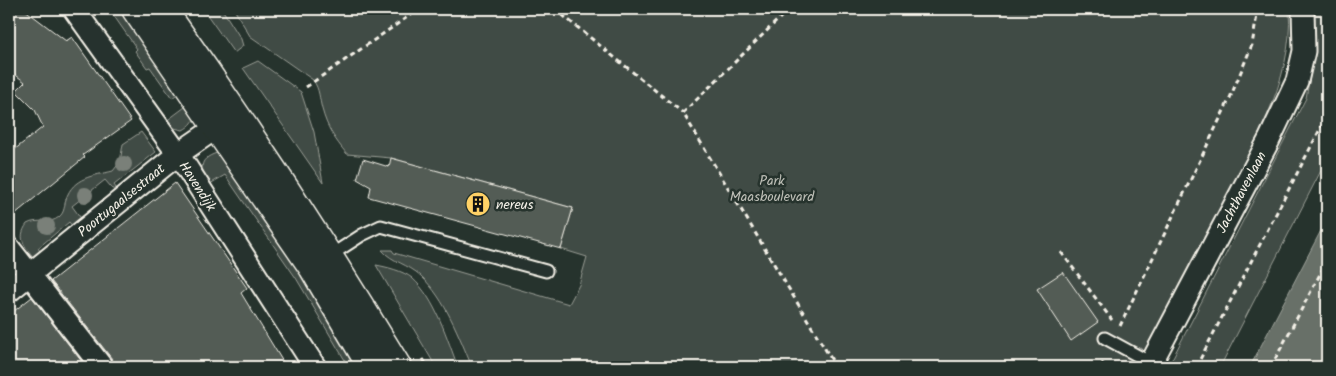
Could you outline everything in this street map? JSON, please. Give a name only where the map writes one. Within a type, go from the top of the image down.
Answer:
[{"type":"street","name":"Havendijk","points":[[74,9],[178,154],[316,367]]},
{"type":"street","points":[[136,9],[227,121]]},
{"type":"street","points":[[162,9],[227,121],[321,262],[398,367]]},
{"type":"street","name":"Jachthavenlaan","points":[[1150,365],[1269,140],[1297,81],[1304,51],[1303,9]]},
{"type":"street","name":"Poortugaalsestraat","points":[[9,290],[178,154],[227,121]]},
{"type":"street","points":[[9,248],[28,275],[102,367]]},
{"type":"street","points":[[321,262],[372,367]]},
{"type":"lane","points":[[321,262],[362,235],[381,226],[546,272]]},
{"type":"lane","points":[[1109,340],[1150,365]]},
{"type":"path","points":[[306,87],[419,9]]},
{"type":"path","points":[[555,9],[683,113],[836,367]]},
{"type":"path","points":[[683,113],[789,9]]},
{"type":"path","points":[[1061,252],[1119,329],[1230,98],[1252,45],[1258,9]]},
{"type":"path","points":[[1196,367],[1327,116]]},
{"type":"path","points":[[1271,367],[1327,261]]},
{"type":"path","points":[[1101,367],[1109,340]]},
{"type":"green space","points":[[109,9],[129,9],[184,89],[172,98],[150,67],[147,68],[135,51],[137,49]]},
{"type":"green space","points":[[203,9],[222,9],[241,39],[243,46],[234,53]]},
{"type":"green space","name":"Park Maasboulevard","points":[[234,9],[1289,9],[1289,36],[1285,63],[1267,115],[1243,166],[1145,352],[1139,347],[1133,359],[1138,367],[472,367],[451,319],[438,296],[421,276],[382,250],[392,250],[394,253],[569,304],[579,285],[587,257],[561,249],[573,208],[391,158],[347,154],[329,128],[313,80],[250,36]]},
{"type":"green space","points":[[1313,9],[1327,9],[1327,159],[1220,367],[1168,367],[1306,98],[1314,54]]},
{"type":"green space","points":[[258,61],[301,92],[314,132],[323,183],[243,68]]},
{"type":"green space","points":[[193,101],[195,110],[193,121],[183,130],[170,127],[165,122]]},
{"type":"green space","points":[[141,132],[156,152],[114,185],[119,192],[117,194],[105,180],[72,206],[83,221],[74,228],[69,222],[38,248],[42,254],[36,260],[22,239],[22,234],[27,224],[31,222],[52,221],[59,217],[73,186],[91,176],[113,171],[120,162],[123,144]]},
{"type":"green space","points":[[220,152],[365,367],[349,367],[296,278],[225,175],[210,184],[202,168],[204,160]]},
{"type":"green space","points":[[376,265],[404,273],[412,278],[420,287],[428,297],[440,320],[458,367],[436,367]]},
{"type":"shaded area","points":[[1327,219],[1327,367],[1250,367]]},
{"type":"building","points":[[9,9],[24,9],[66,41],[72,37],[131,121],[83,155],[85,157],[9,219],[9,154],[43,127],[35,110],[16,91],[25,82],[9,70]]},
{"type":"building","name":"nereus","points":[[391,158],[573,208],[561,249],[369,197],[371,187],[357,179],[363,159],[389,167]]},
{"type":"building","points":[[175,183],[247,288],[241,293],[286,367],[114,367],[112,359],[51,281]]},
{"type":"building","points":[[1063,272],[1098,322],[1071,341],[1037,289]]},
{"type":"building","points":[[32,297],[86,367],[9,367],[9,315]]},
{"type":"place","name":"nereus","points":[[478,204]]}]
